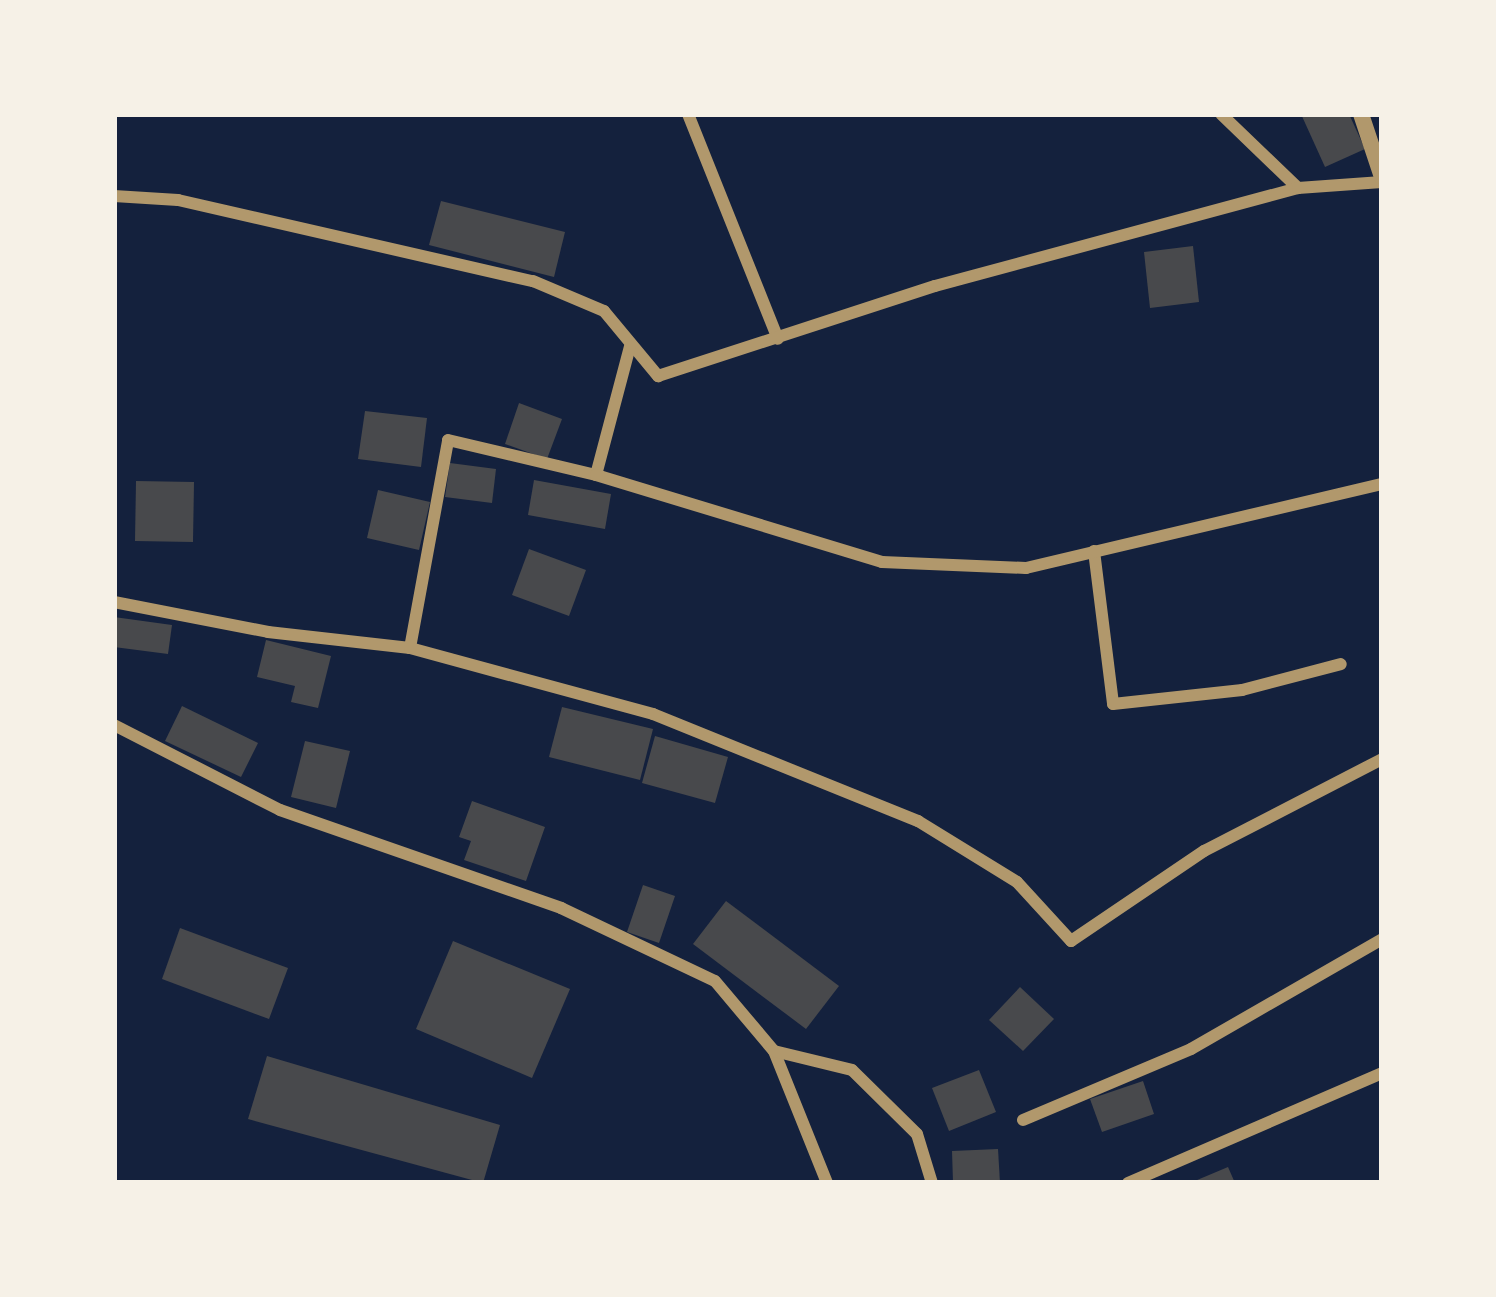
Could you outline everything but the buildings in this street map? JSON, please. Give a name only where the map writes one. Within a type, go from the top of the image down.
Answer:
[{"type":"street","points":[[688,114],[778,339]]},
{"type":"street","points":[[1221,114],[1298,188]]},
{"type":"street","points":[[114,196],[178,200],[533,281],[604,311],[658,376],[935,286],[1298,188],[1382,179],[1361,114]]},
{"type":"street","points":[[596,475],[630,346]]},
{"type":"street","points":[[410,648],[448,440],[596,475],[883,562],[1026,568],[1382,484]]},
{"type":"street","points":[[1094,551],[1113,704],[1241,690],[1340,664]]},
{"type":"street","points":[[114,602],[268,632],[410,648],[653,713],[918,821],[1017,882],[1071,940],[1204,851],[1382,759]]},
{"type":"street","points":[[114,725],[280,810],[561,908],[716,981],[774,1051],[827,1183]]},
{"type":"street","points":[[1023,1120],[1191,1049],[1382,939]]},
{"type":"street","points":[[774,1051],[852,1070],[917,1135],[932,1183]]},
{"type":"street","points":[[1127,1183],[1382,1073]]}]
